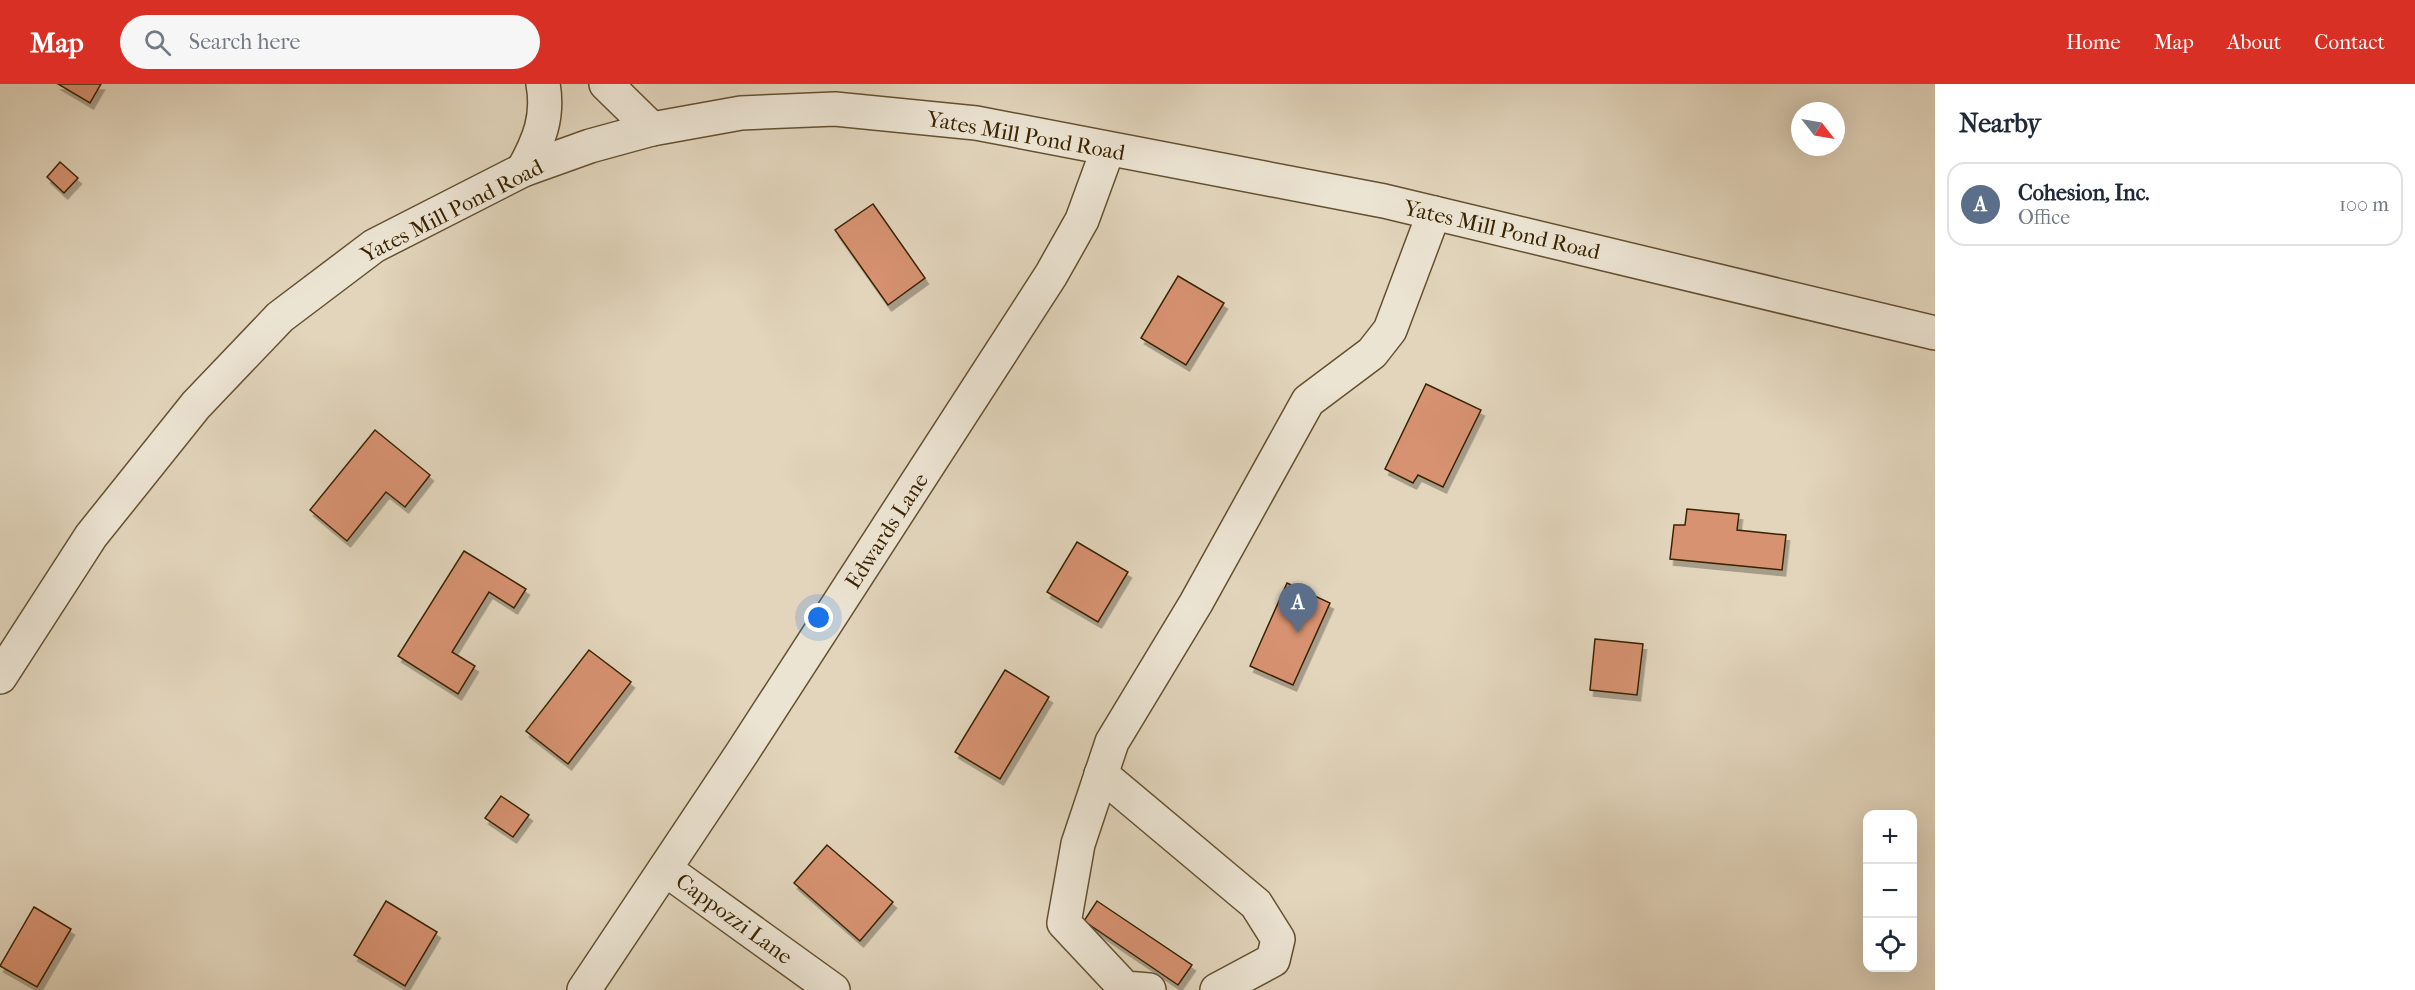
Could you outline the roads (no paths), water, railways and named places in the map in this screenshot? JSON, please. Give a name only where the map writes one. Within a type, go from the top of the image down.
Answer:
[{"type":"street","points":[[523,170],[538,144],[545,120],[543,84]]},
{"type":"street","points":[[606,84],[652,129]]},
{"type":"street","name":"Yates Mill Pond Road","points":[[0,677],[92,536],[196,405],[280,317],[374,246],[523,170],[590,146],[652,129],[741,113],[835,109],[976,123],[1373,199],[1935,333]]},
{"type":"street","name":"Edwards Lane","points":[[584,990],[938,453],[1051,275],[1082,220],[1108,149]]},
{"type":"street","points":[[1149,990],[1125,988],[1064,923],[1078,844],[1112,742],[1196,603],[1308,401],[1372,353],[1390,330],[1434,213]]},
{"type":"street","points":[[1101,774],[1256,903],[1278,939],[1273,960],[1217,990]]},
{"type":"street","name":"Cappozzi Lane","points":[[665,869],[833,990]]},
{"type":"place","name":"Cohesion, Inc.","points":[[1298,633]]}]
